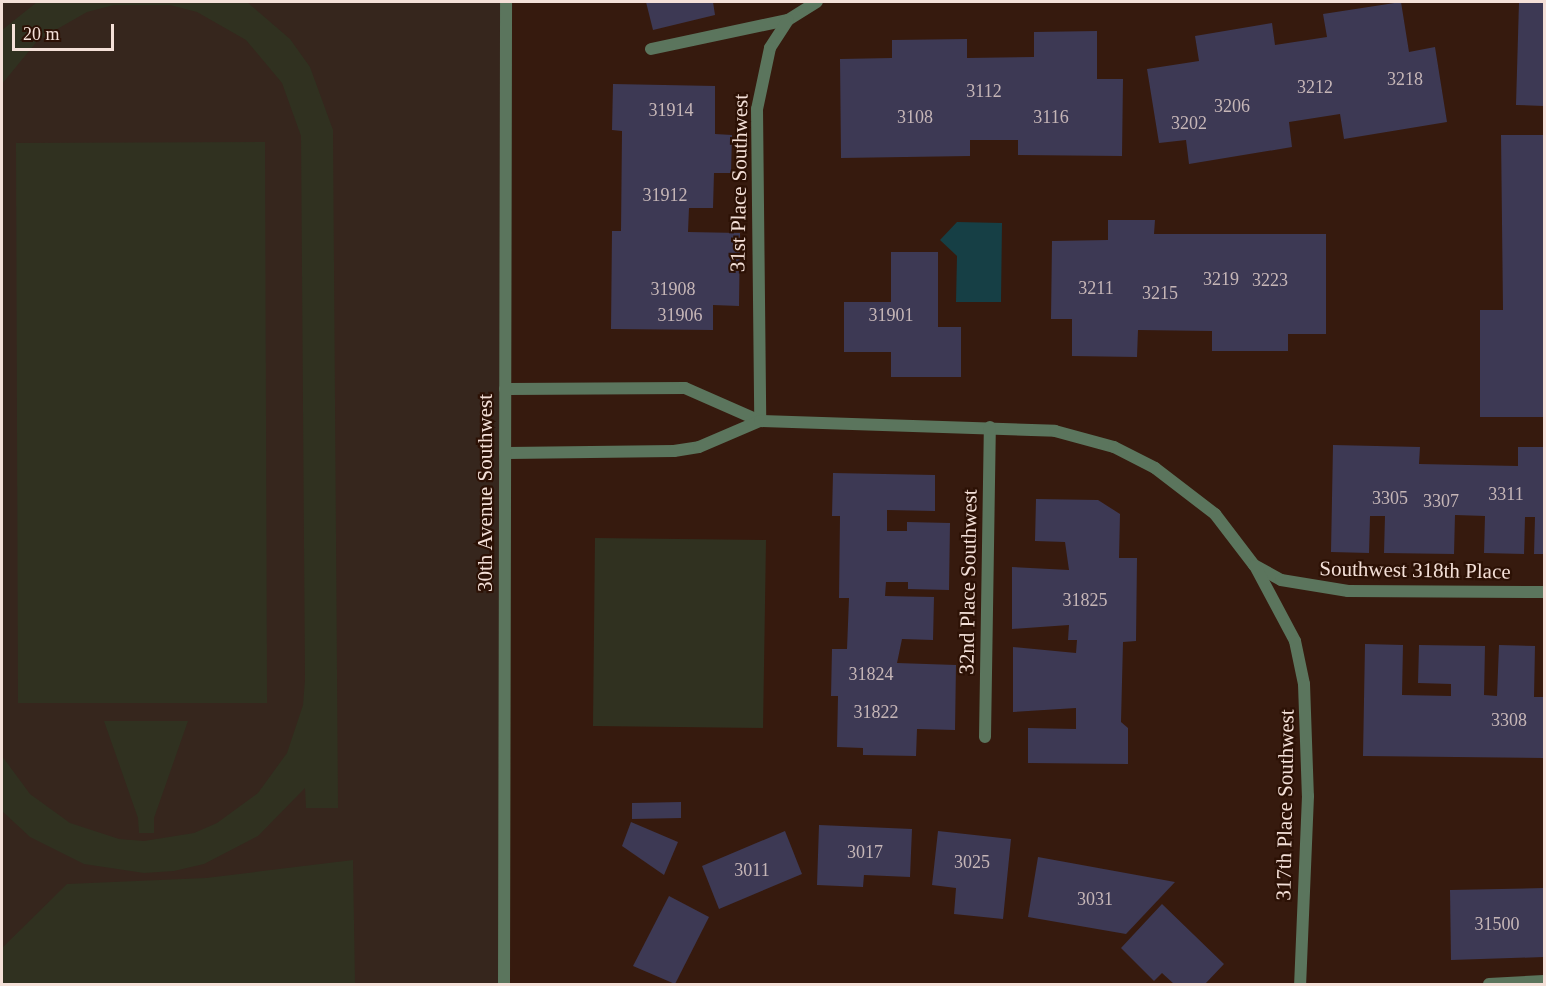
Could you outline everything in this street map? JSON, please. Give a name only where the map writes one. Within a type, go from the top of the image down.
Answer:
[{"type":"street","name":"30th Avenue Southwest","points":[[504,984],[506,2]]},
{"type":"street","points":[[651,49],[788,20],[817,2]]},
{"type":"street","name":"31st Place Southwest","points":[[760,421],[757,109],[770,48],[788,20]]},
{"type":"street","points":[[505,389],[685,388],[760,421]]},
{"type":"street","points":[[505,453],[674,451],[699,447],[760,421]]},
{"type":"street","name":"Southwest 318th Place","points":[[760,421],[905,423],[1055,431],[1114,447],[1155,468],[1215,514],[1254,565],[1281,580],[1348,591],[1545,592]]},
{"type":"street","name":"32nd Place Southwest","points":[[985,737],[990,427]]},
{"type":"street","name":"317th Place Southwest","points":[[1254,565],[1295,641],[1304,684],[1308,796],[1300,984]]},
{"type":"street","points":[[1489,984],[1545,981]]},
{"type":"shaded area","points":[[2,2],[506,2],[504,984],[2,984]]},
{"type":"green space","points":[[37,2],[247,2],[290,39],[310,67],[333,130],[338,808],[306,808],[305,788],[258,836],[204,864],[174,871],[144,873],[84,864],[30,837],[2,811],[2,756],[30,794],[70,823],[119,839],[144,841],[194,833],[217,823],[258,793],[287,753],[303,705],[305,680],[301,136],[282,83],[246,40],[197,12],[170,5],[114,5],[87,12],[38,40],[2,84],[2,30]]},
{"type":"green space","points":[[265,142],[267,703],[18,703],[16,143]]},
{"type":"green space","points":[[595,538],[766,540],[763,728],[593,726]]},
{"type":"green space","points":[[104,721],[188,721],[154,818],[154,833],[139,833],[138,818]]},
{"type":"green space","points":[[353,860],[355,984],[2,984],[2,948],[67,884],[206,878]]},
{"type":"water","points":[[957,222],[1002,223],[1001,302],[956,302],[957,256],[940,240]]},
{"type":"building","points":[[646,2],[713,2],[715,15],[653,30]]},
{"type":"building","points":[[1401,2],[1409,52],[1435,47],[1447,122],[1344,139],[1340,114],[1289,122],[1292,147],[1189,164],[1186,140],[1159,143],[1147,69],[1199,61],[1195,36],[1272,23],[1275,45],[1327,37],[1323,14]]},
{"type":"building","points":[[1519,2],[1544,2],[1544,106],[1516,105]]},
{"type":"building","points":[[1097,31],[1097,79],[1123,79],[1122,156],[1018,155],[1018,140],[970,140],[970,156],[841,158],[840,59],[892,58],[892,40],[967,39],[967,58],[1034,57],[1034,32]]},
{"type":"building","points":[[613,84],[715,86],[715,134],[732,135],[731,173],[714,173],[713,208],[689,208],[688,232],[740,233],[739,306],[713,305],[713,330],[611,329],[612,231],[621,231],[622,131],[612,130]]},
{"type":"building","points":[[1501,135],[1544,135],[1544,417],[1480,417],[1480,310],[1503,310]]},
{"type":"building","points":[[1108,220],[1155,220],[1154,234],[1326,234],[1326,334],[1288,334],[1288,351],[1212,351],[1212,331],[1138,330],[1137,357],[1072,356],[1072,319],[1051,319],[1052,241],[1108,240]]},
{"type":"building","points":[[891,252],[938,252],[938,327],[961,327],[961,377],[891,377],[891,352],[844,352],[844,302],[891,302]]},
{"type":"building","points":[[1333,445],[1420,447],[1419,464],[1518,466],[1518,447],[1544,447],[1544,554],[1534,554],[1535,517],[1525,517],[1524,554],[1484,553],[1485,516],[1455,515],[1454,554],[1384,553],[1385,516],[1370,516],[1369,553],[1331,552]]},
{"type":"building","points":[[833,473],[935,475],[935,511],[887,510],[887,531],[907,531],[907,522],[950,523],[949,590],[908,589],[908,582],[886,582],[885,596],[934,597],[933,640],[902,639],[897,663],[956,665],[955,730],[917,729],[916,756],[863,755],[863,748],[837,747],[838,696],[831,696],[832,649],[847,649],[849,598],[839,598],[840,516],[832,516]]},
{"type":"building","points":[[1036,499],[1098,500],[1120,514],[1119,558],[1137,558],[1136,641],[1123,642],[1121,722],[1128,728],[1128,764],[1028,763],[1028,728],[1076,729],[1076,708],[1013,712],[1013,647],[1076,653],[1077,640],[1068,640],[1069,625],[1012,629],[1012,567],[1069,570],[1065,542],[1035,541]]},
{"type":"building","points":[[1365,644],[1403,645],[1402,695],[1451,696],[1451,684],[1418,683],[1419,645],[1485,646],[1484,695],[1497,696],[1499,645],[1535,646],[1534,697],[1544,697],[1544,758],[1363,756]]},
{"type":"building","points":[[681,802],[681,818],[632,819],[632,803]]},
{"type":"building","points":[[631,822],[678,842],[664,875],[622,846]]},
{"type":"building","points":[[819,825],[912,829],[910,877],[864,875],[863,887],[817,885]]},
{"type":"building","points":[[785,831],[802,874],[719,909],[702,866]]},
{"type":"building","points":[[938,831],[1011,839],[1003,919],[954,914],[956,888],[932,885]]},
{"type":"building","points":[[1038,857],[1175,882],[1126,934],[1028,917]]},
{"type":"building","points":[[1544,888],[1544,957],[1451,960],[1450,890]]},
{"type":"building","points":[[669,896],[709,917],[675,984],[633,966]]},
{"type":"building","points":[[1162,904],[1224,964],[1205,984],[1174,984],[1162,973],[1154,981],[1121,948]]}]
